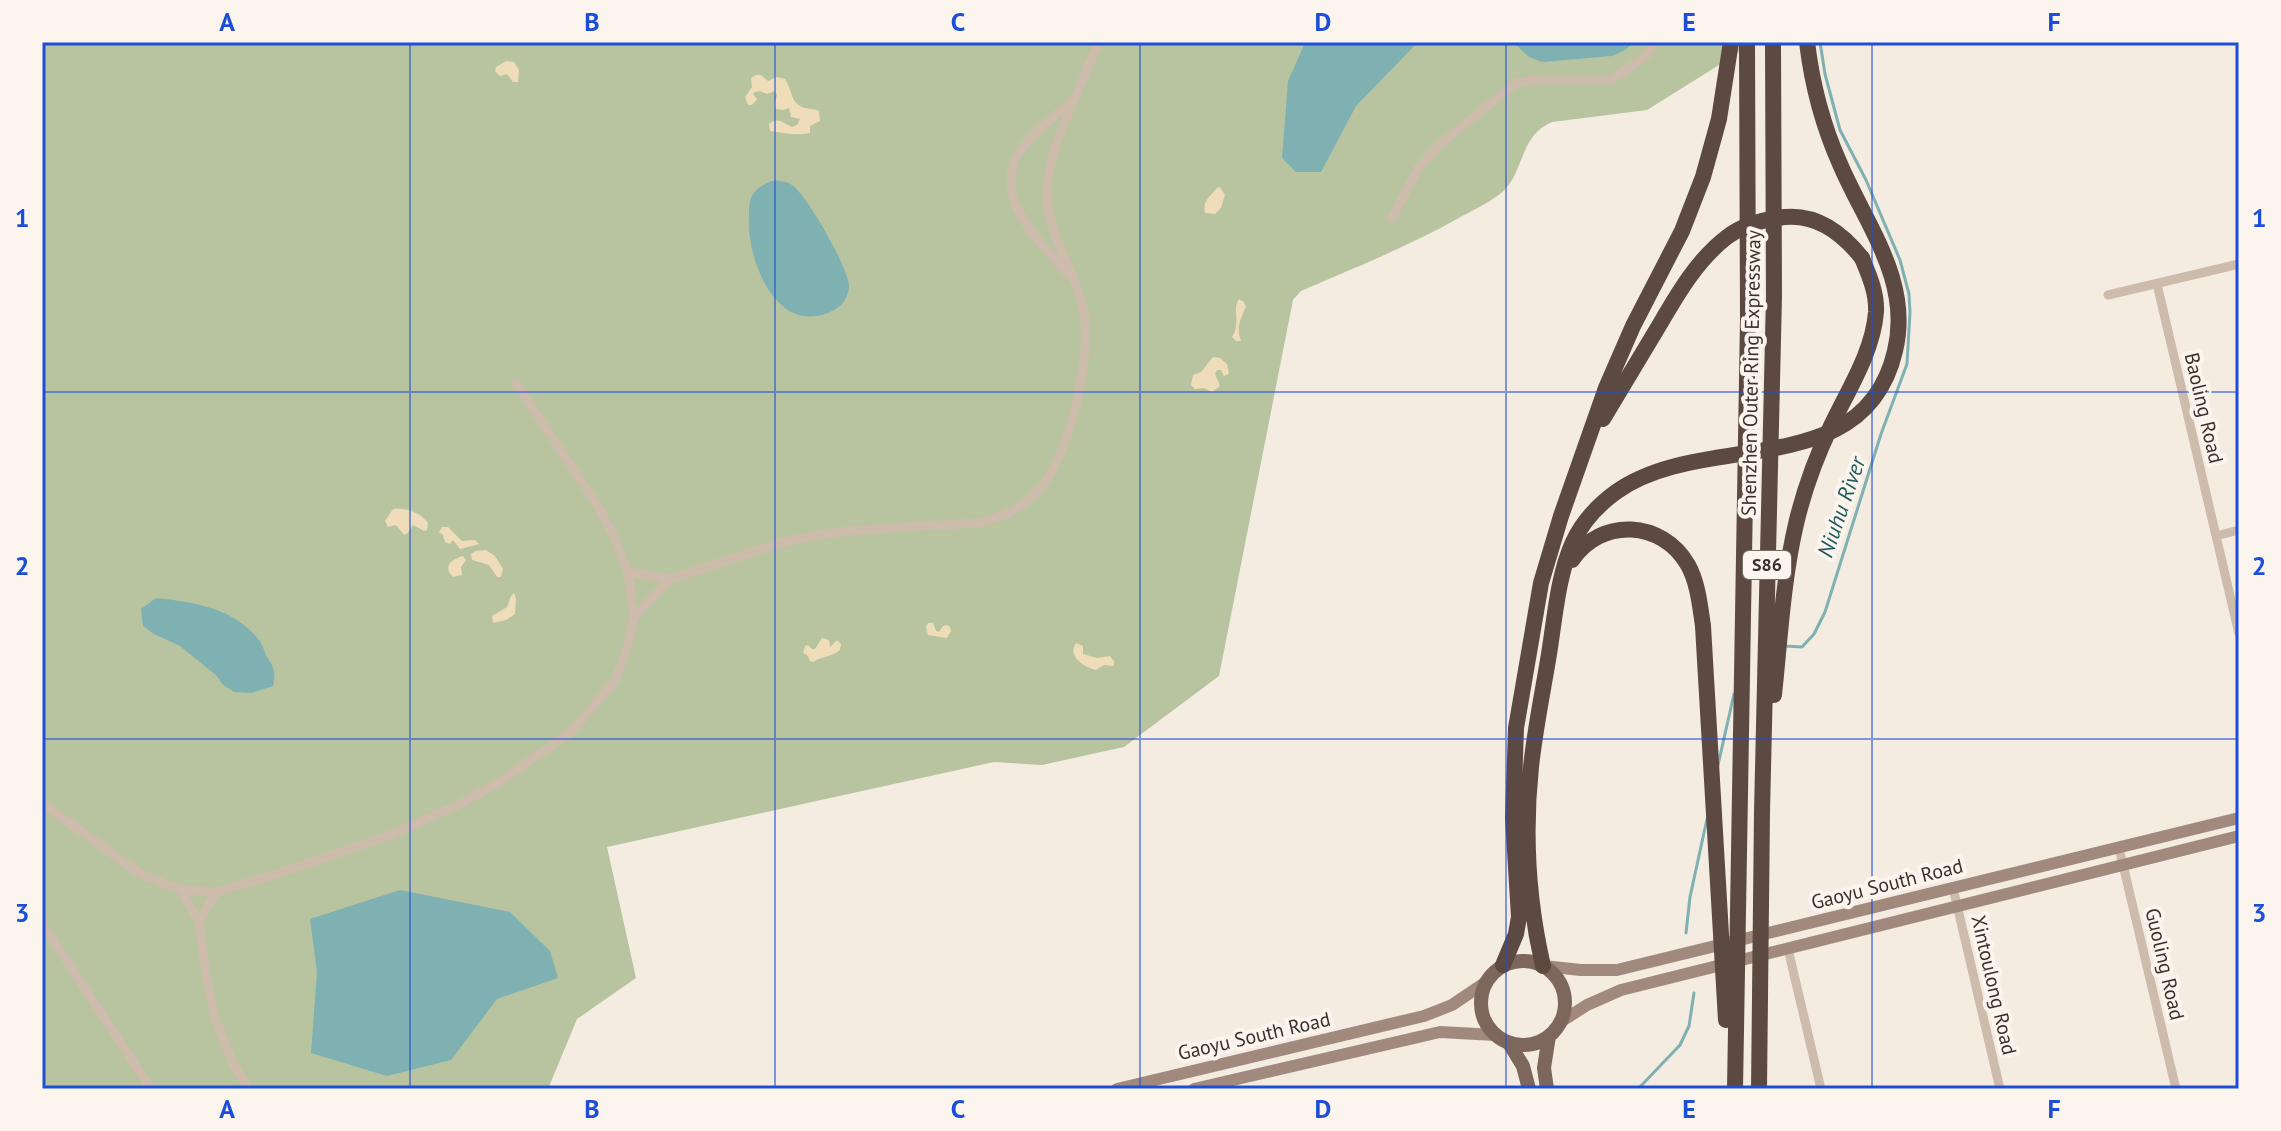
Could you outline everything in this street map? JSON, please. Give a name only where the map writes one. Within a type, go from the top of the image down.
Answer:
[{"type":"highway","points":[[1503,965],[1516,934],[1519,917],[1513,818],[1516,728],[1541,583],[1561,516],[1619,358],[1682,231],[1710,153],[1726,83],[1731,42]]},
{"type":"highway","name":"Shenzhen Outer Ring Expressway","points":[[1732,1089],[1748,320],[1747,42]]},
{"type":"highway","name":"Shenzhen Outer Ring Expressway","points":[[1759,1089],[1773,342],[1773,42]]},
{"type":"highway","points":[[1543,966],[1529,861],[1531,769],[1555,618],[1574,539],[1598,506],[1634,481],[1684,462],[1806,443],[1841,427],[1870,405],[1889,371],[1895,352],[1899,332],[1896,290],[1889,265],[1831,144],[1815,92],[1807,42]]},
{"type":"highway","points":[[1586,448],[1677,296],[1700,263],[1728,236],[1766,220],[1792,216],[1807,218],[1837,231],[1862,258],[1875,295],[1873,330],[1857,373],[1817,457],[1796,524],[1786,574],[1762,812]]},
{"type":"highway","points":[[1565,571],[1584,544],[1598,535],[1628,528],[1657,535],[1689,566],[1703,626],[1732,1089]]},
{"type":"main road","points":[[1528,961],[1543,966],[1556,977],[1563,991],[1565,1008],[1559,1023],[1542,1041],[1526,1045],[1509,1043],[1495,1035],[1485,1022],[1480,998],[1486,982],[1490,975],[1511,962],[1528,961]]},
{"type":"main road","points":[[1547,1089],[1544,1068],[1549,1036]]},
{"type":"main road","points":[[1509,1043],[1523,1066],[1529,1089]]},
{"type":"street","points":[[628,572],[670,579],[803,538],[859,530],[978,523],[1009,513],[1024,504],[1047,480],[1056,465],[1080,388],[1086,335],[1076,284],[1054,235],[1047,194],[1053,154],[1099,42]]},
{"type":"street","points":[[1392,218],[1419,167],[1439,145],[1516,83],[1533,80],[1611,80],[1647,55],[1656,42]]},
{"type":"street","points":[[1076,97],[1023,147],[1013,172],[1012,186],[1013,200],[1025,224],[1076,284]]},
{"type":"street","points":[[2108,295],[2239,264]]},
{"type":"street","name":"Baoling Road","points":[[2157,284],[2239,634]]},
{"type":"street","points":[[42,803],[142,875],[181,890],[216,892],[388,836],[458,805],[501,781],[572,731],[615,681],[627,648],[634,617],[628,572],[598,506],[516,383]]},
{"type":"street","points":[[2216,536],[2239,530]]},
{"type":"street","points":[[634,617],[670,579]]},
{"type":"street","name":"Gaoyu South Road","points":[[1543,966],[1617,970],[2239,818]]},
{"type":"street","name":"Gaoyu South Road","points":[[1559,1023],[1587,1005],[1621,990],[2239,836]]},
{"type":"street","name":"Guoling Road","points":[[2119,848],[2176,1089]]},
{"type":"street","name":"Xintoulong Road","points":[[1953,888],[2000,1089]]},
{"type":"street","points":[[181,890],[199,922],[215,1019],[234,1065],[249,1089]]},
{"type":"street","points":[[199,922],[216,892]]},
{"type":"street","points":[[42,923],[151,1089]]},
{"type":"street","points":[[1788,949],[1821,1089]]},
{"type":"street","name":"Gaoyu South Road","points":[[1117,1089],[1424,1016],[1452,1005],[1486,982]]},
{"type":"street","name":"Gaoyu South Road","points":[[1194,1089],[1440,1032],[1495,1035]]},
{"type":"green space","points":[[42,42],[1749,42],[1735,55],[1647,110],[1552,122],[1541,128],[1527,146],[1514,177],[1495,198],[1419,239],[1301,291],[1293,300],[1219,676],[1124,747],[1042,765],[994,762],[607,847],[636,978],[577,1019],[548,1089],[42,1089]]},
{"type":"sand","points":[[506,61],[514,62],[519,70],[518,82],[513,82],[507,74],[500,76],[495,71]]},
{"type":"sand","points":[[756,75],[768,81],[777,77],[785,79],[797,104],[819,111],[820,121],[810,126],[810,133],[770,131],[769,124],[772,122],[781,121],[792,127],[800,119],[791,117],[789,108],[776,109],[777,95],[774,91],[767,94],[755,92],[753,94],[757,99],[748,105],[745,97],[752,87],[751,78]]},
{"type":"sand","points":[[1220,187],[1225,195],[1221,208],[1215,214],[1205,213],[1207,199]]},
{"type":"sand","points":[[1239,299],[1246,307],[1239,324],[1241,341],[1236,341],[1232,337],[1236,329]]},
{"type":"sand","points":[[1213,357],[1227,364],[1229,374],[1224,376],[1221,370],[1217,370],[1215,374],[1220,386],[1212,392],[1204,388],[1195,389],[1191,385],[1193,375],[1201,372]]},
{"type":"sand","points":[[393,509],[417,513],[428,523],[427,530],[413,525],[404,535],[396,525],[388,527],[385,521]]},
{"type":"sand","points":[[442,527],[448,527],[462,541],[475,540],[479,544],[460,549],[453,540],[450,544],[445,542],[439,532]]},
{"type":"sand","points":[[486,550],[495,556],[503,569],[501,577],[497,577],[489,565],[472,560],[471,554]]},
{"type":"sand","points":[[463,556],[466,560],[461,567],[462,575],[453,577],[448,566]]},
{"type":"sand","points":[[514,593],[515,614],[493,623],[492,616],[507,607]]},
{"type":"sand","points":[[928,623],[933,623],[936,631],[947,625],[951,631],[947,638],[928,635]]},
{"type":"sand","points":[[822,638],[829,640],[830,647],[838,641],[840,650],[810,661],[803,653],[805,646],[815,649]]},
{"type":"sand","points":[[1076,643],[1083,646],[1083,654],[1097,658],[1110,656],[1114,666],[1104,665],[1096,670],[1086,666],[1075,656]]},
{"type":"water","points":[[1310,42],[1418,42],[1356,106],[1321,172],[1296,172],[1282,158],[1288,81],[1304,45]]},
{"type":"water","points":[[1513,42],[1634,42],[1612,56],[1542,62],[1529,57]]},
{"type":"water","points":[[775,180],[790,184],[799,192],[817,217],[842,264],[848,293],[843,303],[827,313],[800,315],[786,308],[774,297],[757,265],[749,231],[750,202],[758,189]]},
{"type":"water","points":[[156,598],[212,608],[238,620],[262,644],[274,670],[273,686],[251,693],[234,692],[180,646],[143,626],[141,609]]},
{"type":"water","points":[[400,890],[510,912],[550,951],[558,978],[497,999],[451,1060],[387,1076],[311,1053],[317,972],[310,919]]},
{"type":"waterway","name":"Niuhu River","points":[[1785,646],[1802,647],[1814,634],[1825,612],[1881,434],[1907,364],[1909,294],[1900,260],[1866,180],[1840,130],[1820,42]]},
{"type":"waterway","name":"Niuhu River","points":[[1718,765],[1734,694]]},
{"type":"waterway","name":"Niuhu River","points":[[1686,933],[1690,897],[1707,819]]},
{"type":"waterway","name":"Niuhu River","points":[[1638,1089],[1680,1045],[1689,1026],[1694,993]]}]
